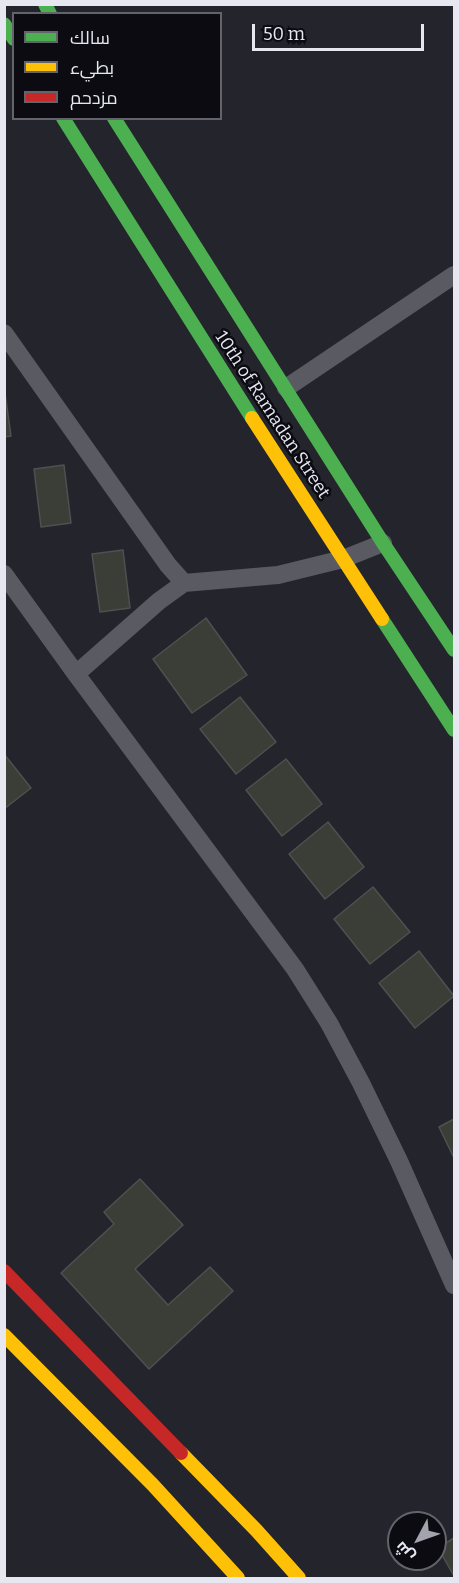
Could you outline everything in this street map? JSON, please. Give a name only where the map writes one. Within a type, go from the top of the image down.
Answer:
[{"type":"main road","name":"10th of Ramadan Street","points":[[64,120],[248,412],[454,730]]},
{"type":"main road","name":"10th of Ramadan Street","points":[[115,120],[383,543],[454,650]]},
{"type":"main road","points":[[4,1271],[257,1531],[299,1578]]},
{"type":"main road","points":[[4,1335],[153,1485],[238,1578]]},
{"type":"street","points":[[286,388],[454,275]]},
{"type":"street","points":[[4,333],[168,566],[184,583]]},
{"type":"street","points":[[76,674],[159,601],[184,583],[278,575],[343,559],[383,543]]},
{"type":"street","points":[[4,574],[295,969],[329,1023],[361,1083],[454,1285]]},
{"type":"building","points":[[4,386],[11,436],[4,437]]},
{"type":"building","points":[[64,465],[71,523],[41,527],[34,469]]},
{"type":"building","points":[[123,550],[130,608],[100,612],[92,554]]},
{"type":"building","points":[[206,618],[247,675],[192,713],[153,659]]},
{"type":"building","points":[[240,697],[276,742],[236,774],[200,729]]},
{"type":"building","points":[[4,754],[31,788],[4,809]]},
{"type":"building","points":[[286,759],[322,804],[282,836],[246,790]]},
{"type":"building","points":[[328,822],[364,867],[325,899],[289,854]]},
{"type":"building","points":[[373,887],[410,932],[370,964],[334,919]]},
{"type":"building","points":[[419,951],[454,996],[415,1028],[379,983]]},
{"type":"building","points":[[454,1119],[454,1158],[439,1127]]},
{"type":"building","points":[[140,1179],[183,1225],[135,1269],[168,1305],[210,1267],[233,1291],[149,1369],[61,1273],[114,1224],[104,1212]]},
{"type":"building","points":[[454,1538],[454,1576],[447,1564],[447,1542]]},
{"type":"traffic: fast","points":[[45,4],[49,12]]},
{"type":"traffic: fast","points":[[4,24],[12,36]]},
{"type":"traffic: fast","points":[[64,120],[252,418]]},
{"type":"traffic: fast","points":[[115,120],[383,543],[454,650]]},
{"type":"traffic: fast","points":[[382,619],[454,730]]},
{"type":"traffic: slow","points":[[252,418],[382,619]]},
{"type":"traffic: slow","points":[[4,1335],[153,1485],[238,1578]]},
{"type":"traffic: slow","points":[[181,1453],[299,1578]]},
{"type":"traffic: jam","points":[[4,1271],[181,1453]]}]
